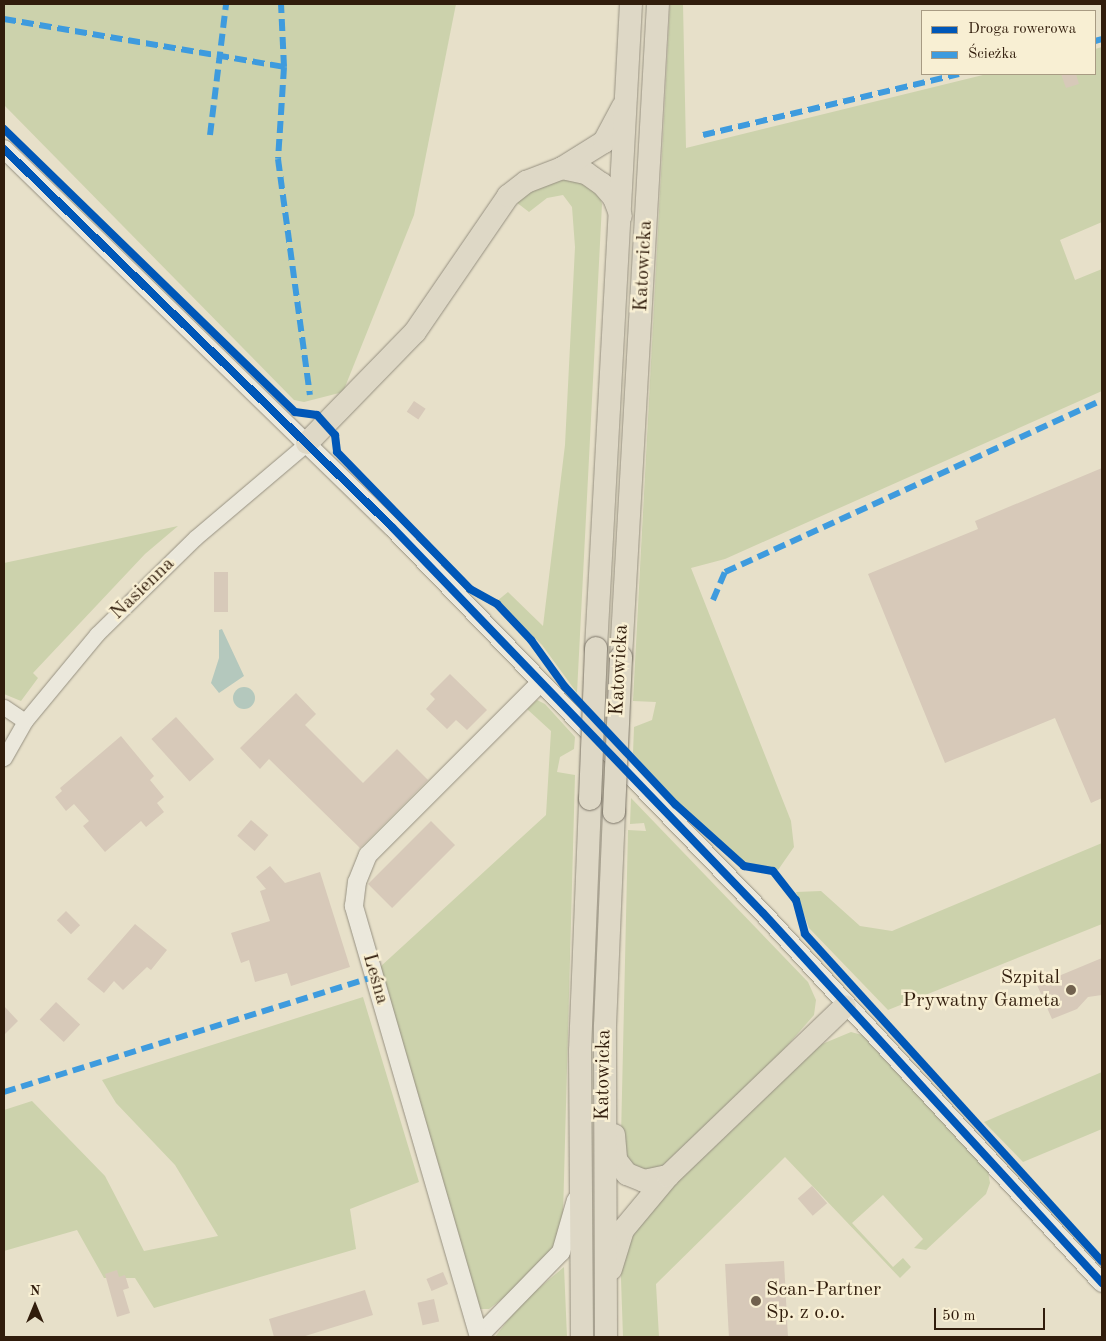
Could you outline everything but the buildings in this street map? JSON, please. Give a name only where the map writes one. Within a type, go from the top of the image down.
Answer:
[{"type":"main road","name":"Katowicka","points":[[582,1337],[578,1192],[590,799],[596,648],[621,218],[631,4]]},
{"type":"main road","name":"Katowicka","points":[[606,1337],[604,1300],[604,1026],[620,657],[658,4]]},
{"type":"main road","points":[[307,443],[415,332],[508,196],[526,182],[562,168],[604,142],[627,99]]},
{"type":"main road","points":[[562,168],[586,173],[602,184],[614,198],[621,218]]},
{"type":"main road","points":[[611,873],[617,962],[614,1150],[620,1167],[634,1179],[653,1181],[668,1176]]},
{"type":"main road","points":[[604,1300],[623,1230],[668,1176],[845,1006]]},
{"type":"street","points":[[4,149],[307,443],[763,913],[845,1006],[1102,1283]]},
{"type":"street","name":"Nasienna","points":[[4,758],[25,721],[97,634],[195,538],[307,443]]},
{"type":"street","name":"Leśna","points":[[479,1337],[354,906],[357,882],[368,855],[540,683]]},
{"type":"street","points":[[4,707],[25,721]]},
{"type":"street","points":[[479,1337],[561,1252],[578,1192]]},
{"type":"green space","points":[[4,4],[456,4],[414,215],[343,392],[304,402],[294,400],[4,105]]},
{"type":"green space","points":[[670,4],[683,4],[686,148],[983,75],[1096,75],[1096,49],[1102,47],[1102,222],[1060,240],[1075,280],[1102,269],[1102,391],[725,559],[691,568],[791,821],[794,847],[778,870],[746,864],[679,805],[633,753],[634,727],[652,720],[656,702],[633,701]]},
{"type":"green space","points":[[572,176],[599,194],[602,204],[577,693],[542,645],[497,601],[508,592],[543,626],[565,445],[575,247],[572,207],[563,195],[547,198],[529,212],[516,202],[533,189]]},
{"type":"green space","points":[[178,526],[145,554],[33,673],[38,678],[21,701],[4,694],[4,563]]},
{"type":"green space","points":[[537,700],[545,704],[575,737],[574,749],[560,757],[557,772],[575,775],[563,1215],[553,1252],[518,1287],[489,1309],[479,1309],[380,967],[546,815],[551,731],[527,709]]},
{"type":"green space","points":[[631,798],[808,982],[816,1000],[814,1015],[772,1063],[658,1170],[646,1174],[629,1166],[621,1137],[628,830],[646,831],[644,823],[630,824]]},
{"type":"green space","points":[[1102,843],[1102,924],[888,1010],[809,928],[796,892],[821,891],[860,926],[892,931]]},
{"type":"green space","points":[[363,997],[419,1182],[350,1209],[356,1249],[154,1308],[135,1278],[104,1278],[77,1230],[4,1251],[4,1110],[32,1101],[105,1176],[144,1251],[218,1236],[175,1165],[116,1103],[102,1080]]},
{"type":"green space","points":[[851,1032],[862,1035],[988,1172],[990,1183],[986,1194],[926,1250],[914,1248],[923,1239],[883,1195],[852,1223],[893,1267],[903,1258],[911,1267],[900,1278],[785,1157],[656,1284],[659,1337],[623,1337],[620,1250],[631,1226],[815,1047]]},
{"type":"green space","points":[[1102,1072],[1102,1129],[1023,1162],[984,1122]]},
{"type":"green space","points":[[564,1267],[567,1337],[495,1337],[520,1304]]},
{"type":"shaded area","points":[[222,629],[244,676],[219,693],[211,683],[219,658],[219,630]]},
{"type":"shaded area","points":[[244,687],[252,690],[255,698],[252,706],[244,709],[236,706],[233,698],[236,690]]},
{"type":"marked path","points":[[210,135],[226,4]]},
{"type":"marked path","points":[[4,19],[284,67],[281,4]]},
{"type":"marked path","points":[[1096,41],[1102,39]]},
{"type":"marked path","points":[[284,67],[278,159],[310,395]]},
{"type":"marked path","points":[[703,135],[955,75]]},
{"type":"marked path","points":[[713,600],[725,572],[1102,400]]},
{"type":"marked path","points":[[4,1092],[374,977]]},
{"type":"cycle path","points":[[4,129],[295,412],[317,415],[335,435],[337,452],[470,589],[497,604],[531,640],[565,687],[675,804],[744,866],[773,871],[796,900],[805,934],[1102,1262]]},
{"type":"cycle path","points":[[4,149],[392,527],[763,913],[1102,1283]]},
{"type":"place","name":"Szpital Prywatny Gameta","points":[[1071,990]]},
{"type":"place","name":"Scan-Partner Sp. z o.o.","points":[[756,1301]]}]
